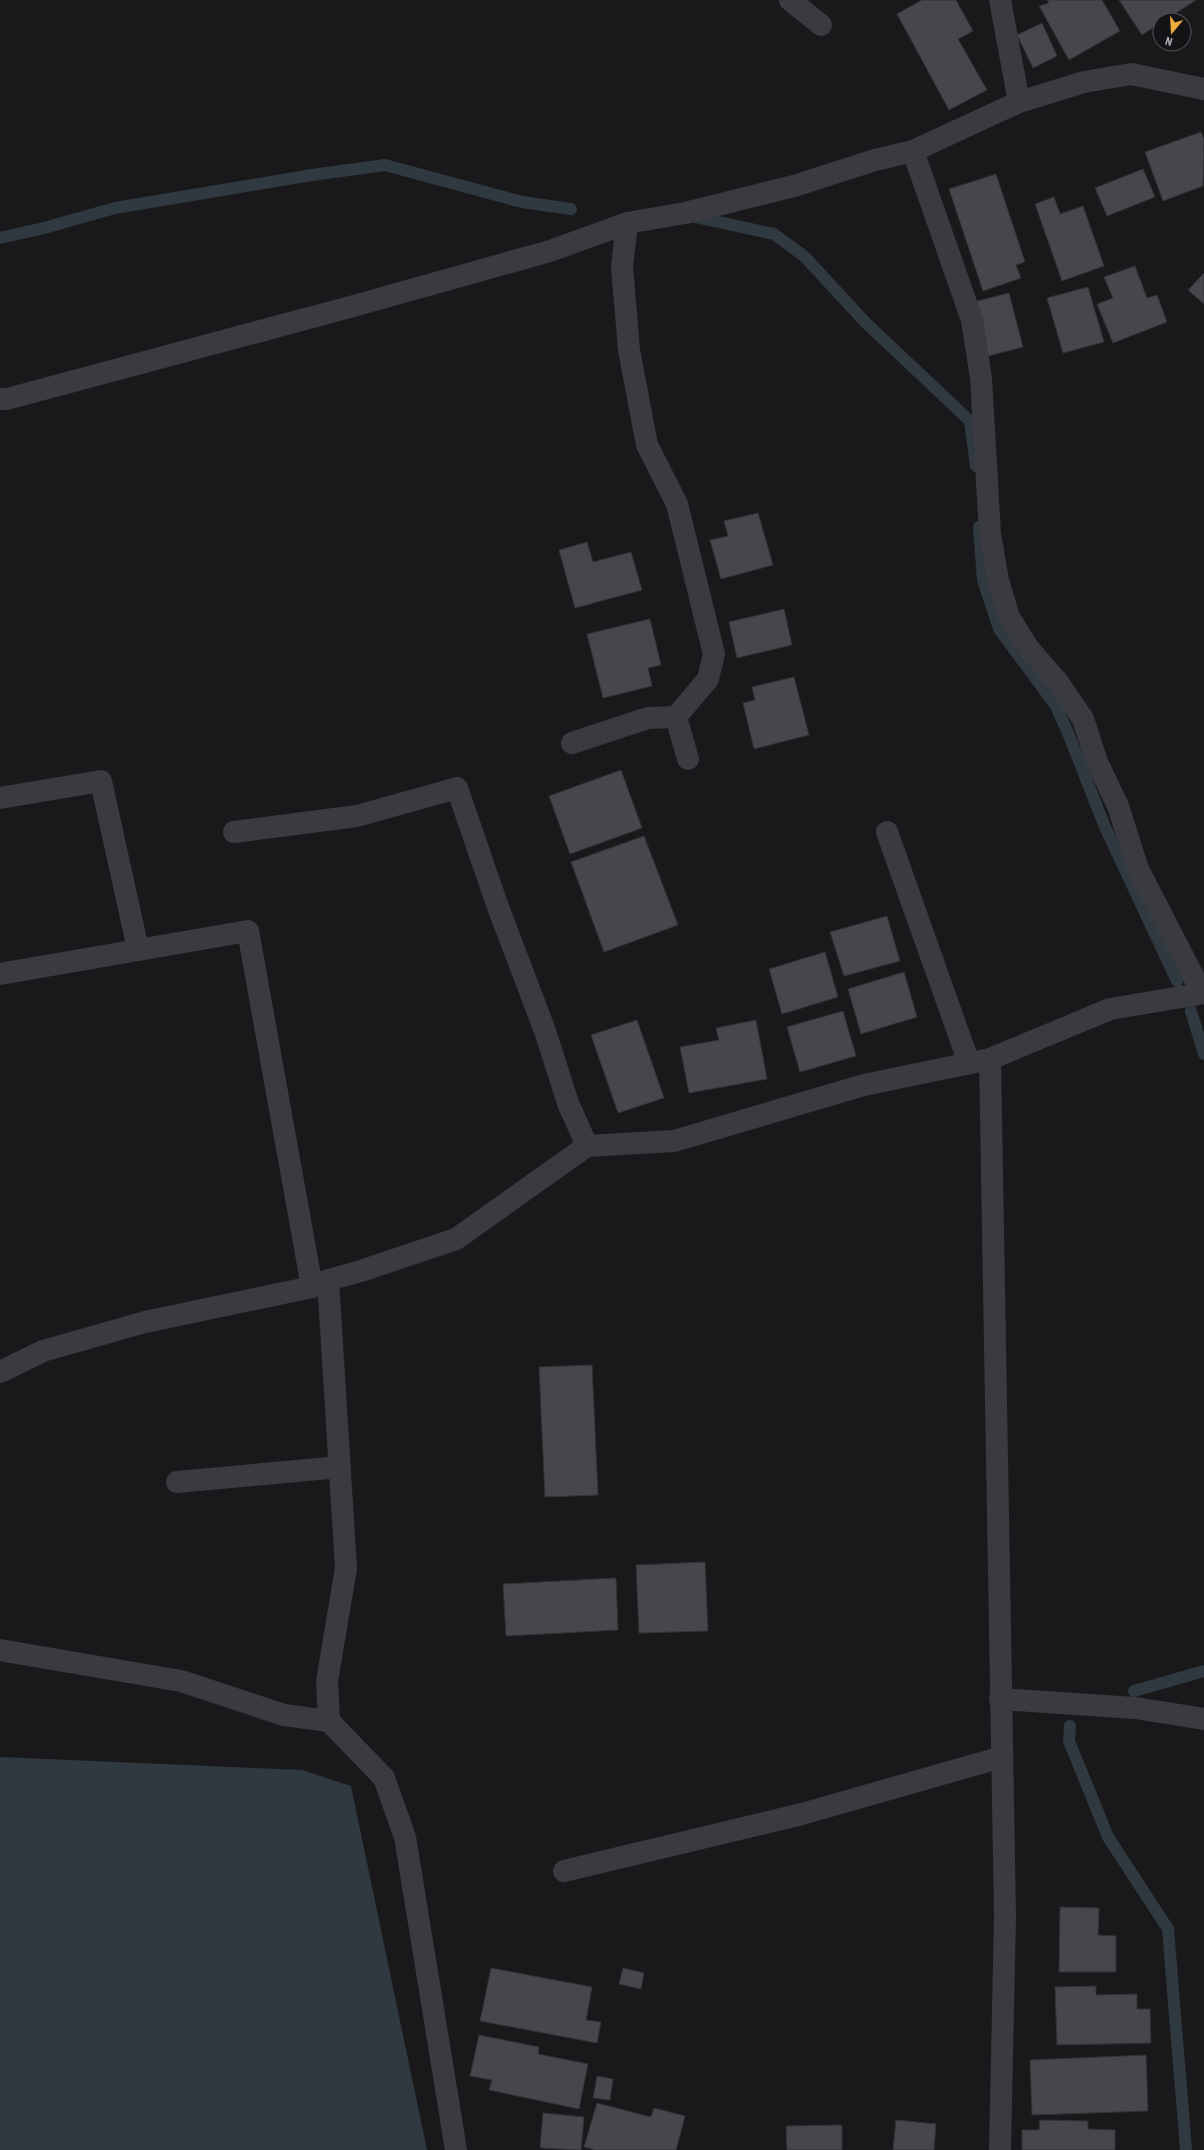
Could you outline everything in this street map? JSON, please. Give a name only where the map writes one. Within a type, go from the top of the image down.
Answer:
[{"type":"street","points":[[790,0],[821,25]]},
{"type":"street","points":[[1000,0],[1019,102]]},
{"type":"street","points":[[0,399],[7,399],[350,307],[550,251],[627,223],[685,213],[794,186],[875,160],[913,152],[1019,102],[1084,82],[1131,74],[1204,89]]},
{"type":"street","points":[[0,1372],[43,1351],[145,1322],[320,1284],[456,1239],[587,1146],[674,1141],[864,1085],[990,1059],[1110,1009],[1203,993],[1138,869],[1118,806],[1098,762],[1083,719],[1058,681],[1029,649],[1009,617],[998,580],[990,534],[981,378],[972,320],[913,152]]},
{"type":"street","points":[[572,743],[648,718],[676,717],[708,679],[714,654],[677,504],[647,445],[628,343],[622,267],[627,223]]},
{"type":"street","points":[[676,717],[688,759]]},
{"type":"street","points":[[0,798],[101,781],[138,949]]},
{"type":"street","points":[[234,832],[357,816],[457,788],[498,907],[545,1031],[568,1102],[587,1146]]},
{"type":"street","points":[[887,832],[969,1064]]},
{"type":"street","points":[[0,974],[248,931],[320,1284],[340,1467],[346,1568],[327,1681],[329,1721]]},
{"type":"street","points":[[990,1059],[1000,1699],[1005,1915],[1000,2150]]},
{"type":"street","points":[[177,1482],[340,1467]]},
{"type":"street","points":[[0,1650],[181,1681],[284,1715],[329,1721],[384,1778],[405,1837],[456,2150]]},
{"type":"street","points":[[1000,1699],[1135,1708],[1204,1719]]},
{"type":"street","points":[[564,1871],[802,1814],[1002,1757]]},
{"type":"shaded area","points":[[0,1757],[302,1770],[351,1786],[427,2150],[0,2150]]},
{"type":"building","points":[[922,0],[956,0],[973,31],[958,39],[987,90],[949,110],[897,14]]},
{"type":"building","points":[[1047,0],[1102,0],[1120,31],[1069,60],[1039,6],[1049,3]]},
{"type":"building","points":[[1119,0],[1196,0],[1177,12],[1152,12],[1152,28],[1142,35]]},
{"type":"building","points":[[1042,23],[1057,56],[1033,68],[1017,35]]},
{"type":"building","points":[[1201,132],[1204,139],[1203,186],[1163,201],[1145,152]]},
{"type":"building","points":[[1143,169],[1155,197],[1107,216],[1095,188]]},
{"type":"building","points":[[996,174],[1025,262],[1016,265],[1021,278],[983,291],[949,189]]},
{"type":"building","points":[[1054,197],[1060,214],[1083,206],[1104,266],[1062,281],[1035,204]]},
{"type":"building","points":[[1135,266],[1147,298],[1157,295],[1167,322],[1113,343],[1097,304],[1113,298],[1104,277]]},
{"type":"building","points":[[1204,273],[1204,304],[1188,290]]},
{"type":"building","points":[[1088,287],[1104,342],[1063,353],[1047,298]]},
{"type":"building","points":[[1009,293],[1023,347],[988,356],[974,302]]},
{"type":"building","points":[[758,513],[773,565],[721,579],[710,540],[728,536],[724,521]]},
{"type":"building","points":[[587,542],[593,562],[631,552],[642,590],[575,608],[559,550]]},
{"type":"building","points":[[784,609],[792,645],[737,658],[729,622]]},
{"type":"building","points":[[650,619],[661,665],[648,668],[652,686],[603,698],[587,634]]},
{"type":"building","points":[[794,677],[809,735],[754,749],[743,703],[755,700],[752,687]]},
{"type":"building","points":[[621,770],[642,828],[570,854],[549,796]]},
{"type":"building","points":[[644,836],[678,925],[604,952],[571,862]]},
{"type":"building","points":[[887,916],[900,961],[844,976],[830,932]]},
{"type":"building","points":[[825,952],[838,997],[782,1014],[769,969]]},
{"type":"building","points":[[904,972],[917,1017],[861,1034],[848,989]]},
{"type":"building","points":[[843,1011],[856,1056],[800,1072],[787,1027]]},
{"type":"building","points":[[637,1020],[664,1098],[618,1113],[591,1035]]},
{"type":"building","points":[[756,1020],[767,1079],[689,1093],[680,1047],[719,1040],[716,1028]]},
{"type":"building","points":[[592,1365],[598,1495],[545,1497],[539,1367]]},
{"type":"building","points":[[705,1562],[708,1631],[639,1633],[636,1565]]},
{"type":"building","points":[[616,1578],[618,1630],[506,1636],[503,1584]]},
{"type":"building","points":[[1060,1907],[1099,1908],[1098,1935],[1116,1936],[1116,1972],[1059,1972]]},
{"type":"building","points":[[491,1968],[592,1987],[586,2020],[601,2022],[597,2043],[480,2021]]},
{"type":"building","points":[[623,1968],[644,1973],[641,1989],[619,1984]]},
{"type":"building","points":[[1096,1986],[1096,1995],[1137,1994],[1137,2009],[1150,2009],[1151,2043],[1057,2045],[1055,1987]]},
{"type":"building","points":[[479,2035],[539,2047],[538,2054],[588,2064],[579,2109],[489,2090],[492,2080],[470,2076]]},
{"type":"building","points":[[1146,2055],[1148,2111],[1032,2115],[1030,2060]]},
{"type":"building","points":[[597,2076],[613,2079],[610,2100],[593,2098]]},
{"type":"building","points":[[597,2103],[651,2117],[654,2108],[685,2116],[676,2150],[595,2150],[584,2147]]},
{"type":"building","points":[[543,2113],[584,2117],[581,2150],[540,2148]]},
{"type":"building","points":[[896,2120],[936,2124],[934,2150],[893,2150]]},
{"type":"building","points":[[1040,2120],[1088,2121],[1088,2129],[1115,2130],[1115,2150],[1022,2150],[1022,2130],[1039,2130]]},
{"type":"building","points":[[842,2125],[842,2150],[787,2150],[786,2126]]},
{"type":"waterway","points":[[0,238],[44,228],[115,208],[312,175],[385,165],[522,202],[571,209]]},
{"type":"waterway","points":[[695,217],[774,234],[804,256],[866,323],[970,421],[976,466]]},
{"type":"waterway","points":[[979,527],[983,580],[999,629],[1056,706],[1105,827],[1177,981]]},
{"type":"waterway","points":[[1191,1011],[1204,1054]]},
{"type":"waterway","points":[[1134,1691],[1204,1671]]},
{"type":"waterway","points":[[1070,1726],[1069,1741],[1108,1837],[1168,1929],[1186,2150]]}]
